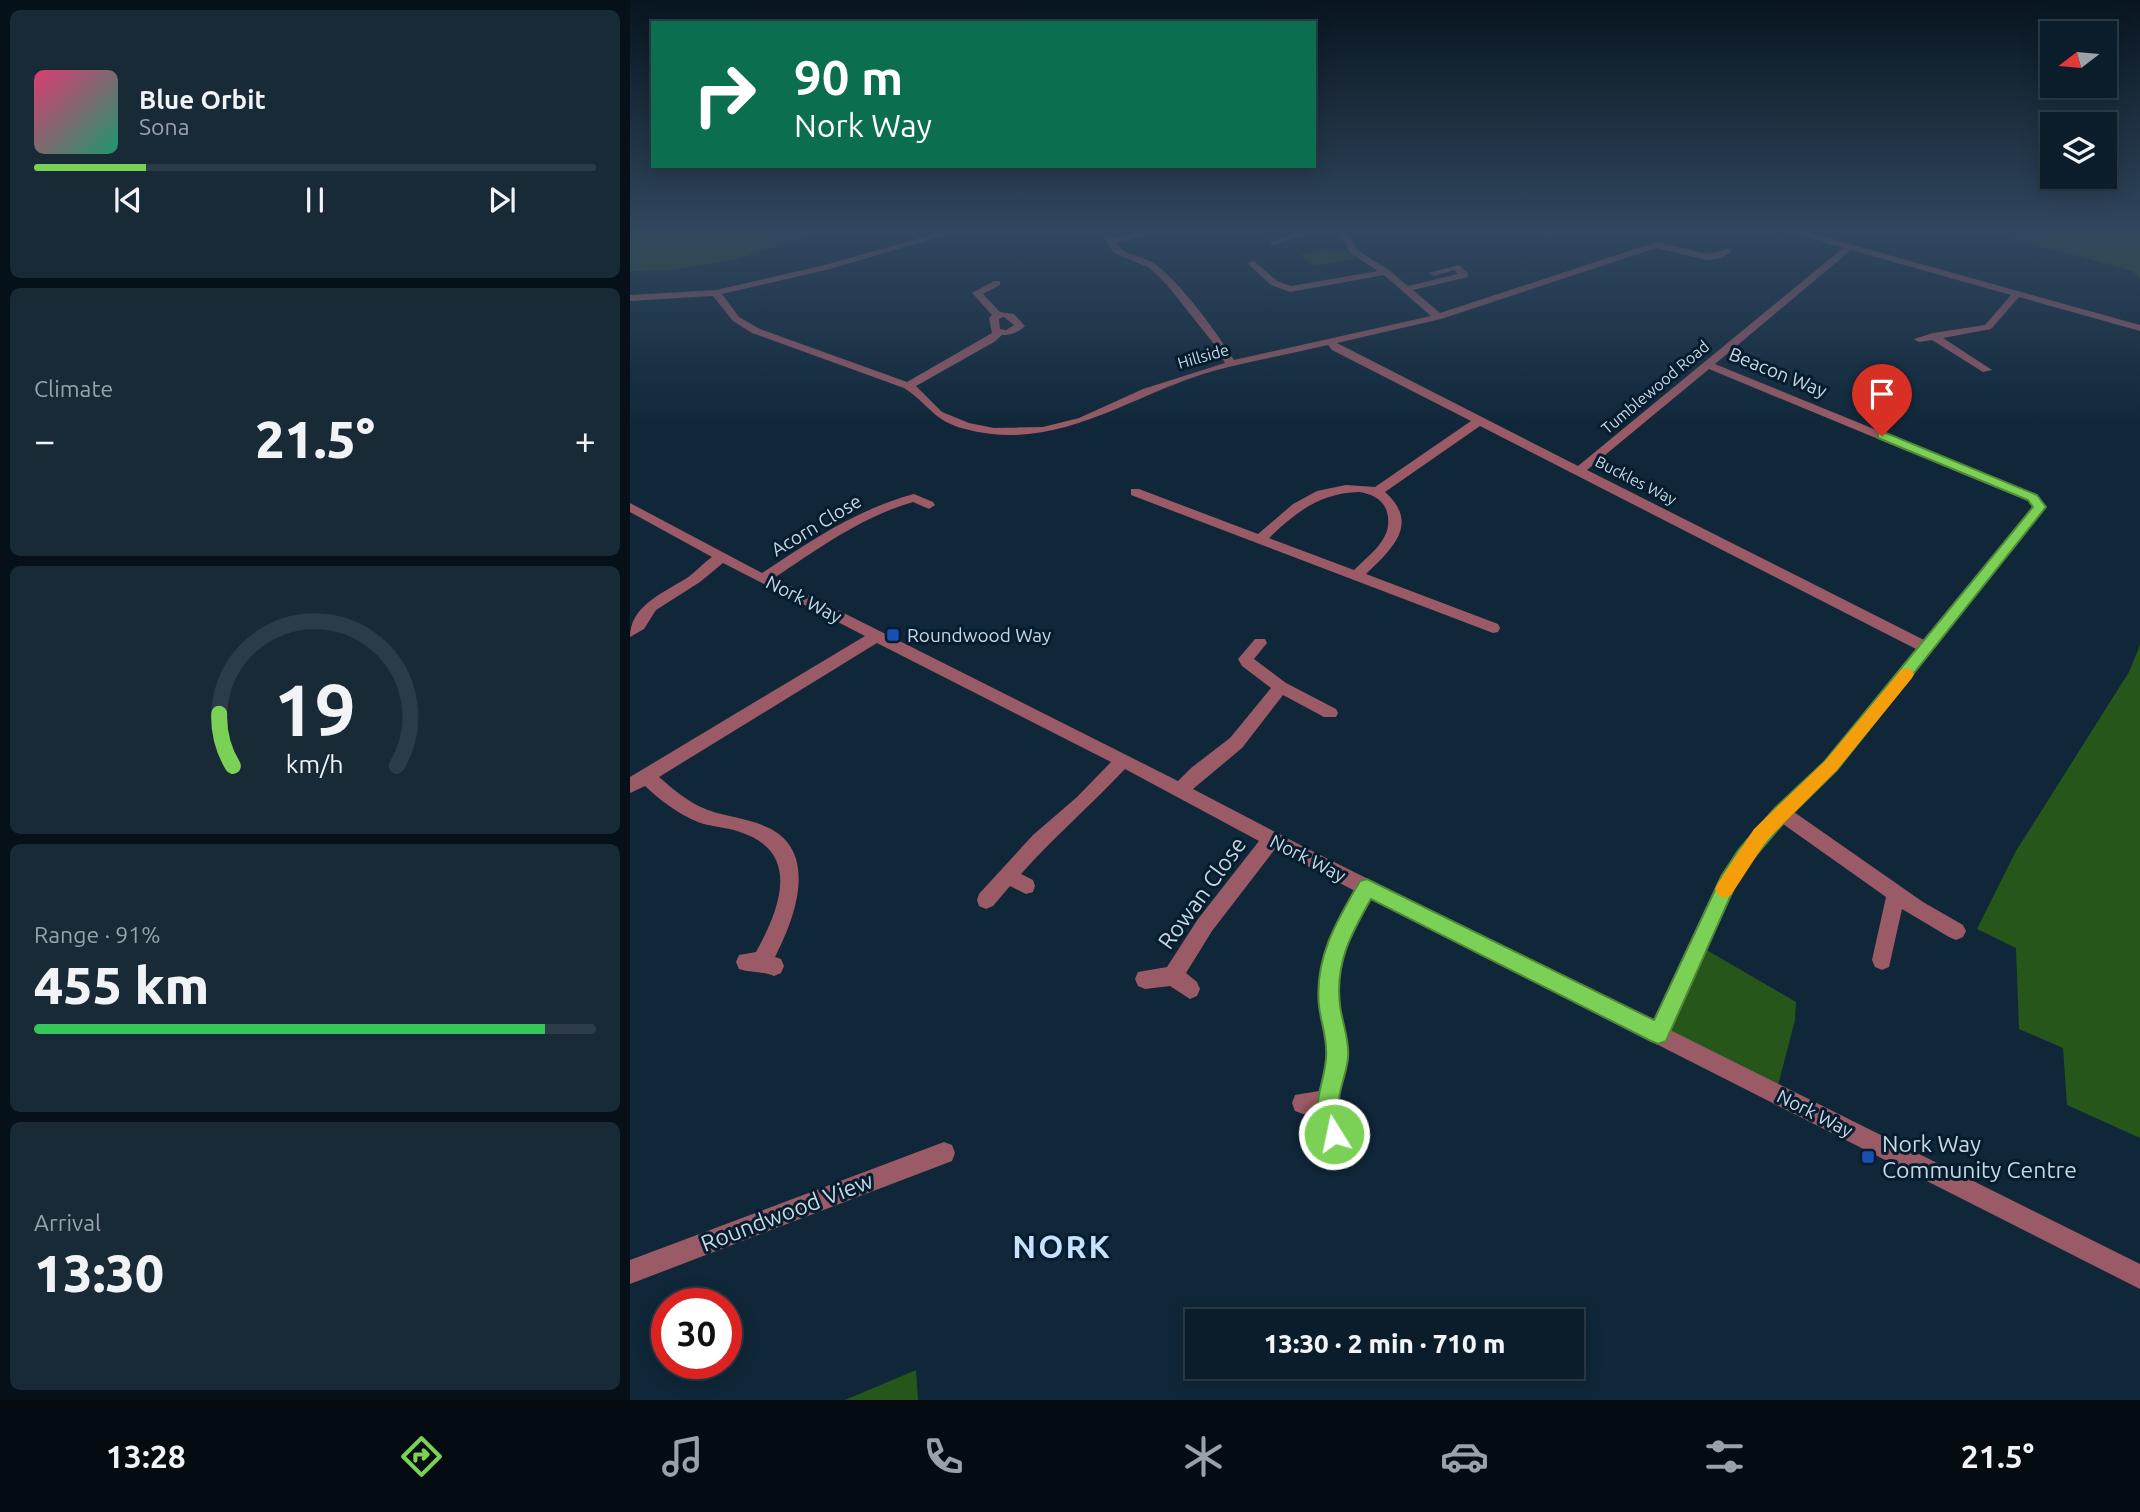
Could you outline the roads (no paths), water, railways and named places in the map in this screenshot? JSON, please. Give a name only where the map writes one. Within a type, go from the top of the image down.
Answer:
[{"type":"street","name":"Hillside","points":[[719,297],[736,319],[756,331],[908,386],[919,393],[938,414],[953,421],[986,430],[1027,431],[1083,420],[1170,382],[1230,363],[1437,317],[1497,297]]},
{"type":"street","points":[[908,386],[998,333],[1012,332],[1021,324],[1011,316],[998,316],[981,297]]},
{"type":"street","points":[[1181,297],[1218,343],[1230,363]]},
{"type":"street","points":[[1415,297],[1437,317]]},
{"type":"street","name":"Tumblewood Road","points":[[1579,471],[1788,297]]},
{"type":"street","points":[[1919,339],[1988,327],[2014,297]]},
{"type":"street","points":[[2025,297],[2140,328]]},
{"type":"street","points":[[998,316],[993,322],[998,333]]},
{"type":"street","points":[[1933,336],[1989,371]]},
{"type":"street","name":"Buckles Way","points":[[1330,342],[1336,348],[1927,648]]},
{"type":"street","name":"Beacon Way","points":[[1658,1033],[1728,881],[1761,835],[1831,765],[2039,507],[2032,498],[1707,364]]},
{"type":"street","points":[[1378,491],[1479,421]]},
{"type":"street","points":[[1261,538],[1290,512],[1313,497],[1342,490],[1378,491],[1387,498],[1393,508],[1393,534],[1357,575]]},
{"type":"street","points":[[1135,492],[1493,628]]},
{"type":"street","name":"Acorn Close","points":[[763,579],[828,536],[870,514],[914,498],[929,505]]},
{"type":"street","name":"Nork Way","points":[[630,507],[763,579],[1123,760],[1272,839],[2140,1278]]},
{"type":"street","points":[[630,632],[639,625],[651,606],[695,579],[705,568],[722,557]]},
{"type":"street","points":[[638,781],[877,636]]},
{"type":"street","points":[[1260,643],[1246,659],[1247,662],[1281,687],[1330,713]]},
{"type":"street","points":[[1180,792],[1197,773],[1236,743],[1281,687]]},
{"type":"street","points":[[986,900],[1047,833],[1083,803],[1123,760]]},
{"type":"street","points":[[638,781],[699,814],[745,825],[765,834],[779,848],[789,865],[791,888],[787,911],[761,963]]},
{"type":"street","points":[[1782,813],[1896,894],[1956,931]]},
{"type":"street","name":"Rowan Close","points":[[1173,976],[1205,925],[1272,839]]},
{"type":"street","points":[[1009,876],[1026,886]]},
{"type":"street","points":[[1334,1134],[1327,1102],[1337,1059],[1337,1040],[1329,1004],[1333,958],[1338,937],[1367,887]]},
{"type":"street","points":[[1882,960],[1896,894]]},
{"type":"street","name":"Rowan Close","points":[[1145,979],[1173,976],[1190,989]]},
{"type":"street","points":[[1303,1103],[1327,1102]]},
{"type":"street","name":"Roundwood View","points":[[630,1272],[944,1153]]},
{"type":"place","name":"Roundwood Way","points":[[893,635]]},
{"type":"place","name":"Nork Way Community Centre","points":[[1868,1157]]},
{"type":"district","name":"NORK","points":[[1062,1247]]}]
